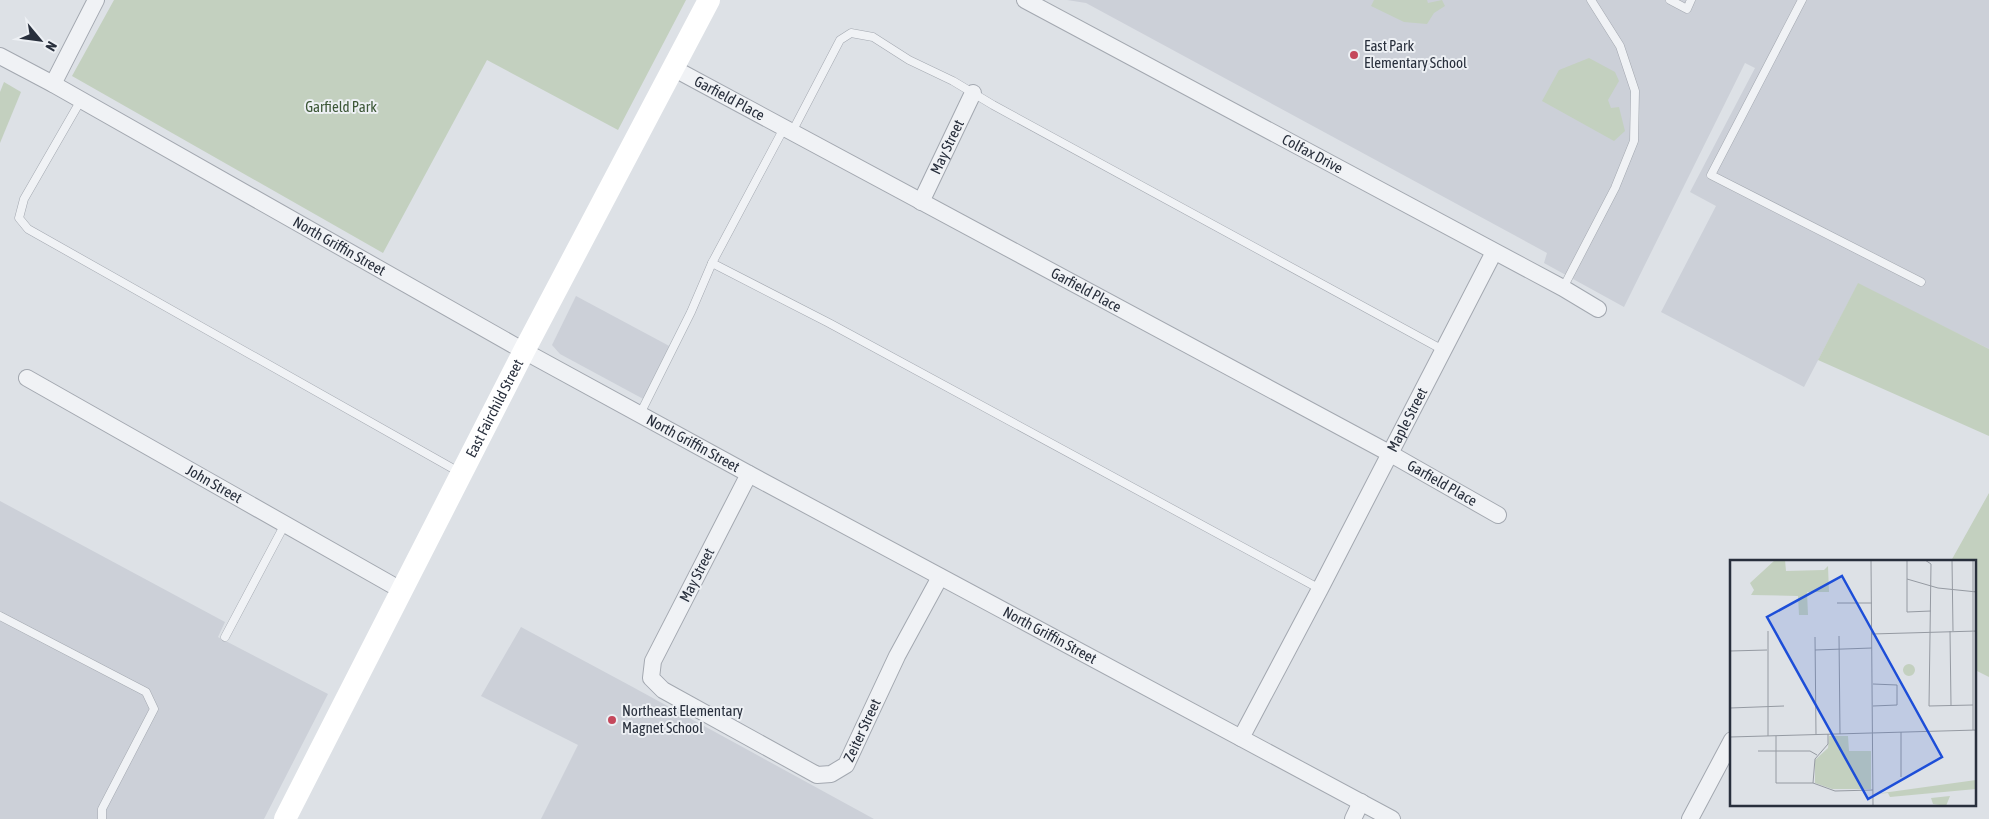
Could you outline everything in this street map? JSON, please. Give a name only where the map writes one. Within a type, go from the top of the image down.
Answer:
[{"type":"street","points":[[53,84],[96,0]]},
{"type":"street","name":"East Fairchild Street","points":[[285,819],[524,351],[709,0]]},
{"type":"street","name":"Colfax Drive","points":[[1025,0],[1563,288],[1598,309]]},
{"type":"street","name":"North Griffin Street","points":[[0,56],[53,84],[524,351],[940,577],[1392,819]]},
{"type":"street","name":"Garfield Place","points":[[674,68],[1389,453],[1498,515]]},
{"type":"street","name":"May Street","points":[[921,202],[973,93]]},
{"type":"street","name":"Maple Street","points":[[1241,738],[1494,252]]},
{"type":"street","name":"John Street","points":[[27,378],[402,590]]},
{"type":"street","name":"May Street","points":[[652,678],[653,661],[749,474]]},
{"type":"street","name":"Zeiter Street","points":[[652,678],[663,690],[817,775],[831,774],[846,765],[897,656],[940,577]]},
{"type":"street","points":[[1690,819],[1730,744]]},
{"type":"street","points":[[1353,819],[1361,802]]},
{"type":"lane","points":[[1563,288],[1614,188],[1634,141],[1635,91],[1620,46],[1591,0]]},
{"type":"lane","points":[[1670,0],[1687,9],[1691,0]]},
{"type":"lane","points":[[1802,0],[1711,175],[1921,282]]},
{"type":"lane","points":[[640,414],[691,312],[712,263],[840,40],[851,33],[873,37],[910,60],[953,81],[1443,350]]},
{"type":"lane","points":[[81,100],[24,199],[19,218],[28,229],[461,474]]},
{"type":"lane","points":[[712,263],[837,328],[1320,588]]},
{"type":"lane","points":[[225,636],[285,524]]},
{"type":"lane","points":[[0,616],[146,692],[154,709],[102,810],[102,819]]},
{"type":"shaded area","points":[[1067,0],[1989,0],[1989,349],[1858,284],[1804,387],[1661,312],[1716,206],[1690,192],[1755,68],[1745,63],[1624,307],[1544,263],[1547,253],[1086,3]]},
{"type":"shaded area","points":[[576,296],[673,348],[647,401],[560,354],[552,345]]},
{"type":"shaded area","points":[[0,501],[225,622],[218,637],[328,694],[264,819],[0,819]]},
{"type":"shaded area","name":"Northeast Elementary Magnet School","points":[[521,627],[874,819],[541,819],[578,745],[481,696]]},
{"type":"green space","name":"Garfield Park","points":[[114,0],[686,0],[618,130],[487,60],[383,253],[72,76]]},
{"type":"green space","points":[[1374,0],[1427,0],[1428,3],[1442,0],[1445,6],[1434,13],[1427,24],[1404,22],[1371,6]]},
{"type":"green space","points":[[1589,58],[1615,72],[1619,81],[1608,100],[1611,108],[1619,107],[1625,131],[1614,141],[1542,101],[1559,70]]},
{"type":"green space","points":[[4,82],[21,92],[0,143],[0,92]]},
{"type":"green space","points":[[1858,283],[1989,349],[1989,436],[1818,360]]},
{"type":"green space","points":[[1989,493],[1989,677],[1976,670],[1976,560],[1952,560]]},
{"type":"place","name":"East Park Elementary School","points":[[1354,55]]},
{"type":"place","name":"Northeast Elementary Magnet School","points":[[612,720]]}]
